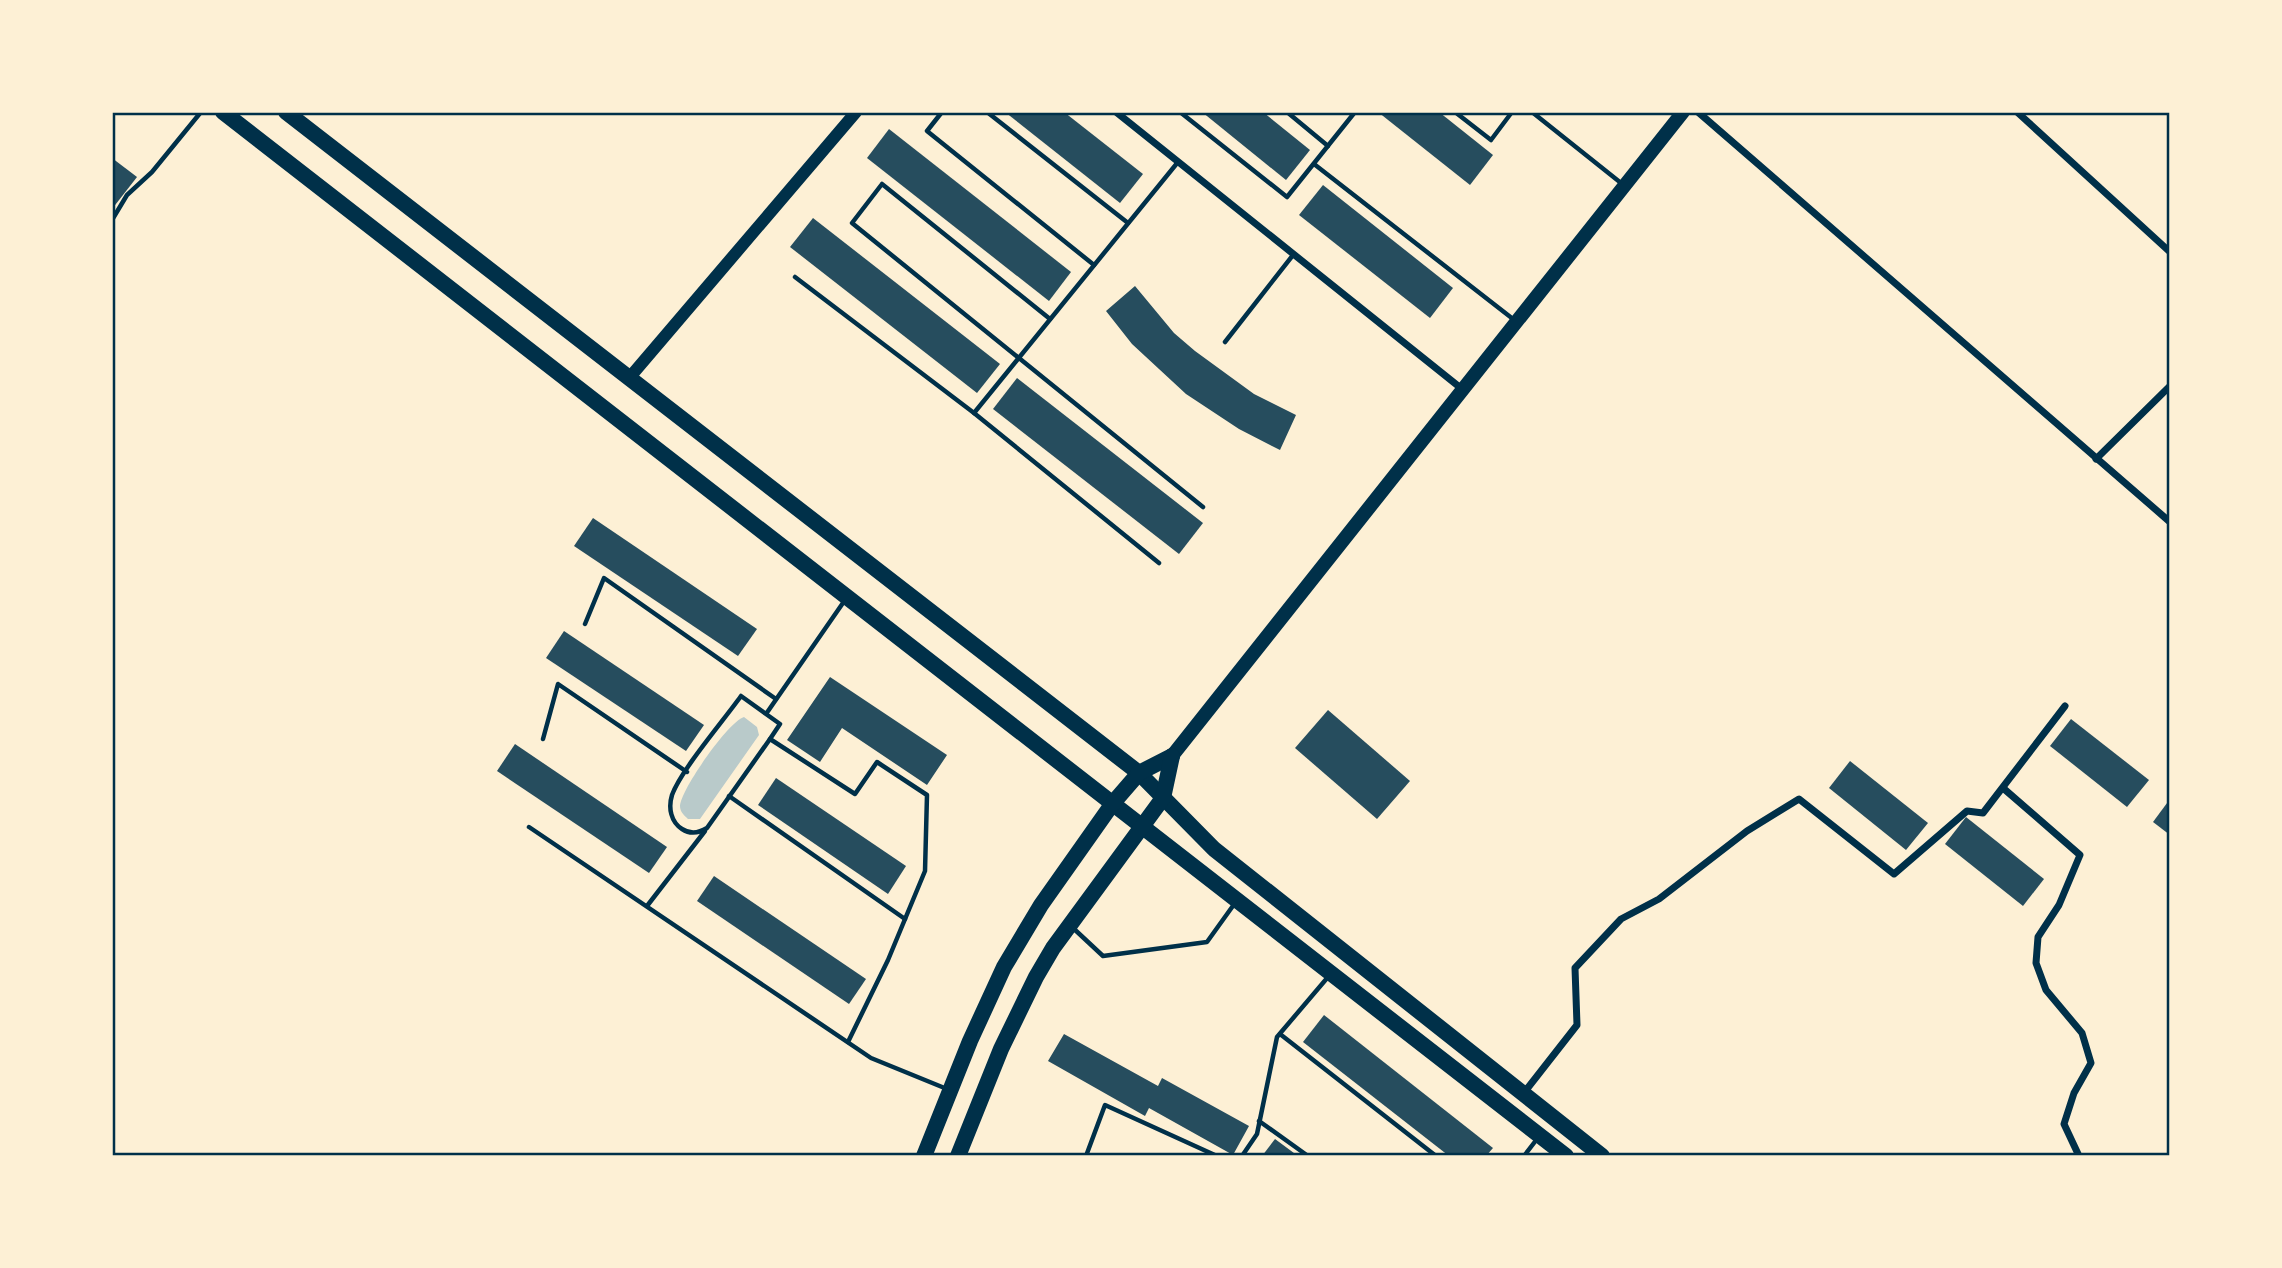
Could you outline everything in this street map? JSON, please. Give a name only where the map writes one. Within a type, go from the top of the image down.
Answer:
[{"type":"main road","points":[[223,112],[1566,1156]]},
{"type":"main road","points":[[286,112],[1139,773],[1214,849],[1602,1156]]},
{"type":"main road","points":[[924,1156],[1004,967],[1041,905],[1113,803],[1139,773],[1172,756],[1684,112]]},
{"type":"main road","points":[[958,1156],[1036,976],[1163,798],[1172,756]]},
{"type":"street","points":[[630,377],[856,112]]},
{"type":"street","points":[[1116,112],[1463,390]]},
{"type":"street","points":[[1698,112],[2170,522]]},
{"type":"street","points":[[2017,112],[2170,252]]},
{"type":"street","points":[[2096,459],[2170,386]]},
{"type":"street","points":[[1523,1095],[1577,1024],[1575,968],[1621,919],[1659,899],[1748,831],[1799,799],[1894,874],[1967,811],[1983,813],[2065,706]]},
{"type":"street","points":[[2003,788],[2080,855],[2059,905],[2038,937],[2036,963],[2046,990],[2082,1033],[2091,1063],[2074,1093],[2064,1124],[2079,1156]]},
{"type":"lane","points":[[112,220],[127,195],[152,172],[201,112]]},
{"type":"lane","points":[[942,112],[927,131],[1094,265]]},
{"type":"lane","points":[[987,112],[1128,223]]},
{"type":"lane","points":[[1180,112],[1287,197],[1355,112]]},
{"type":"lane","points":[[1287,112],[1328,146]]},
{"type":"lane","points":[[1455,112],[1491,140],[1512,112]]},
{"type":"lane","points":[[1532,112],[1625,186]]},
{"type":"lane","points":[[974,412],[1178,162]]},
{"type":"lane","points":[[1314,164],[1517,322]]},
{"type":"lane","points":[[1050,319],[882,184],[852,223],[1203,507]]},
{"type":"lane","points":[[1225,342],[1293,254]]},
{"type":"lane","points":[[795,276],[974,412],[1158,563]]},
{"type":"lane","points":[[585,624],[604,578],[776,699]]},
{"type":"lane","points":[[766,714],[848,596]]},
{"type":"lane","points":[[543,739],[558,684],[687,772]]},
{"type":"lane","points":[[647,906],[707,828],[780,724],[741,695],[673,795],[670,810],[675,823],[685,831],[698,833],[707,828]]},
{"type":"lane","points":[[770,739],[855,794],[877,762],[927,795],[925,871],[848,1042]]},
{"type":"lane","points":[[729,796],[905,919]]},
{"type":"lane","points":[[529,827],[871,1058],[951,1091]]},
{"type":"lane","points":[[1070,925],[1103,956],[1207,942],[1237,900]]},
{"type":"lane","points":[[1242,1156],[1257,1134],[1273,1049],[1280,1034],[1346,954]]},
{"type":"lane","points":[[1280,1034],[1436,1156]]},
{"type":"lane","points":[[1086,1156],[1105,1105],[1217,1156]]},
{"type":"lane","points":[[1259,1121],[1308,1156]]},
{"type":"lane","points":[[1524,1156],[1540,1135]]},
{"type":"shaded area","points":[[744,717],[757,727],[759,735],[700,819],[688,819],[681,812],[680,806],[688,785],[717,742]]},
{"type":"building","points":[[1005,112],[1064,112],[1143,174],[1120,203]]},
{"type":"building","points":[[1202,112],[1263,112],[1310,150],[1286,180]]},
{"type":"building","points":[[1378,112],[1439,112],[1493,155],[1470,185]]},
{"type":"building","points":[[889,129],[1071,272],[1049,301],[867,158]]},
{"type":"building","points":[[112,158],[137,177],[112,209]]},
{"type":"building","points":[[1323,185],[1453,288],[1430,318],[1299,215]]},
{"type":"building","points":[[813,218],[1000,364],[977,393],[790,247]]},
{"type":"building","points":[[1135,286],[1174,333],[1195,351],[1254,394],[1296,415],[1280,450],[1239,429],[1186,394],[1132,344],[1106,311]]},
{"type":"building","points":[[1017,378],[1203,523],[1179,554],[993,409]]},
{"type":"building","points":[[593,518],[757,629],[738,656],[574,546]]},
{"type":"building","points":[[564,631],[704,725],[686,751],[546,658]]},
{"type":"building","points":[[830,677],[947,755],[927,785],[842,728],[820,762],[787,740]]},
{"type":"building","points":[[1328,710],[1410,781],[1377,819],[1295,748]]},
{"type":"building","points":[[2071,719],[2149,780],[2127,807],[2050,746]]},
{"type":"building","points":[[515,744],[667,847],[649,873],[497,771]]},
{"type":"building","points":[[1850,761],[1928,823],[1906,850],[1829,788]]},
{"type":"building","points":[[776,778],[906,866],[888,894],[758,805]]},
{"type":"building","points":[[2170,799],[2170,835],[2153,822]]},
{"type":"building","points":[[1966,817],[2044,879],[2023,906],[1945,844]]},
{"type":"building","points":[[714,876],[866,979],[849,1004],[697,901]]},
{"type":"building","points":[[1324,1015],[1493,1148],[1486,1156],[1449,1156],[1303,1042]]},
{"type":"building","points":[[1064,1034],[1158,1086],[1162,1078],[1249,1126],[1233,1155],[1149,1108],[1145,1116],[1048,1061]]},
{"type":"building","points":[[1275,1139],[1298,1156],[1262,1156]]}]
